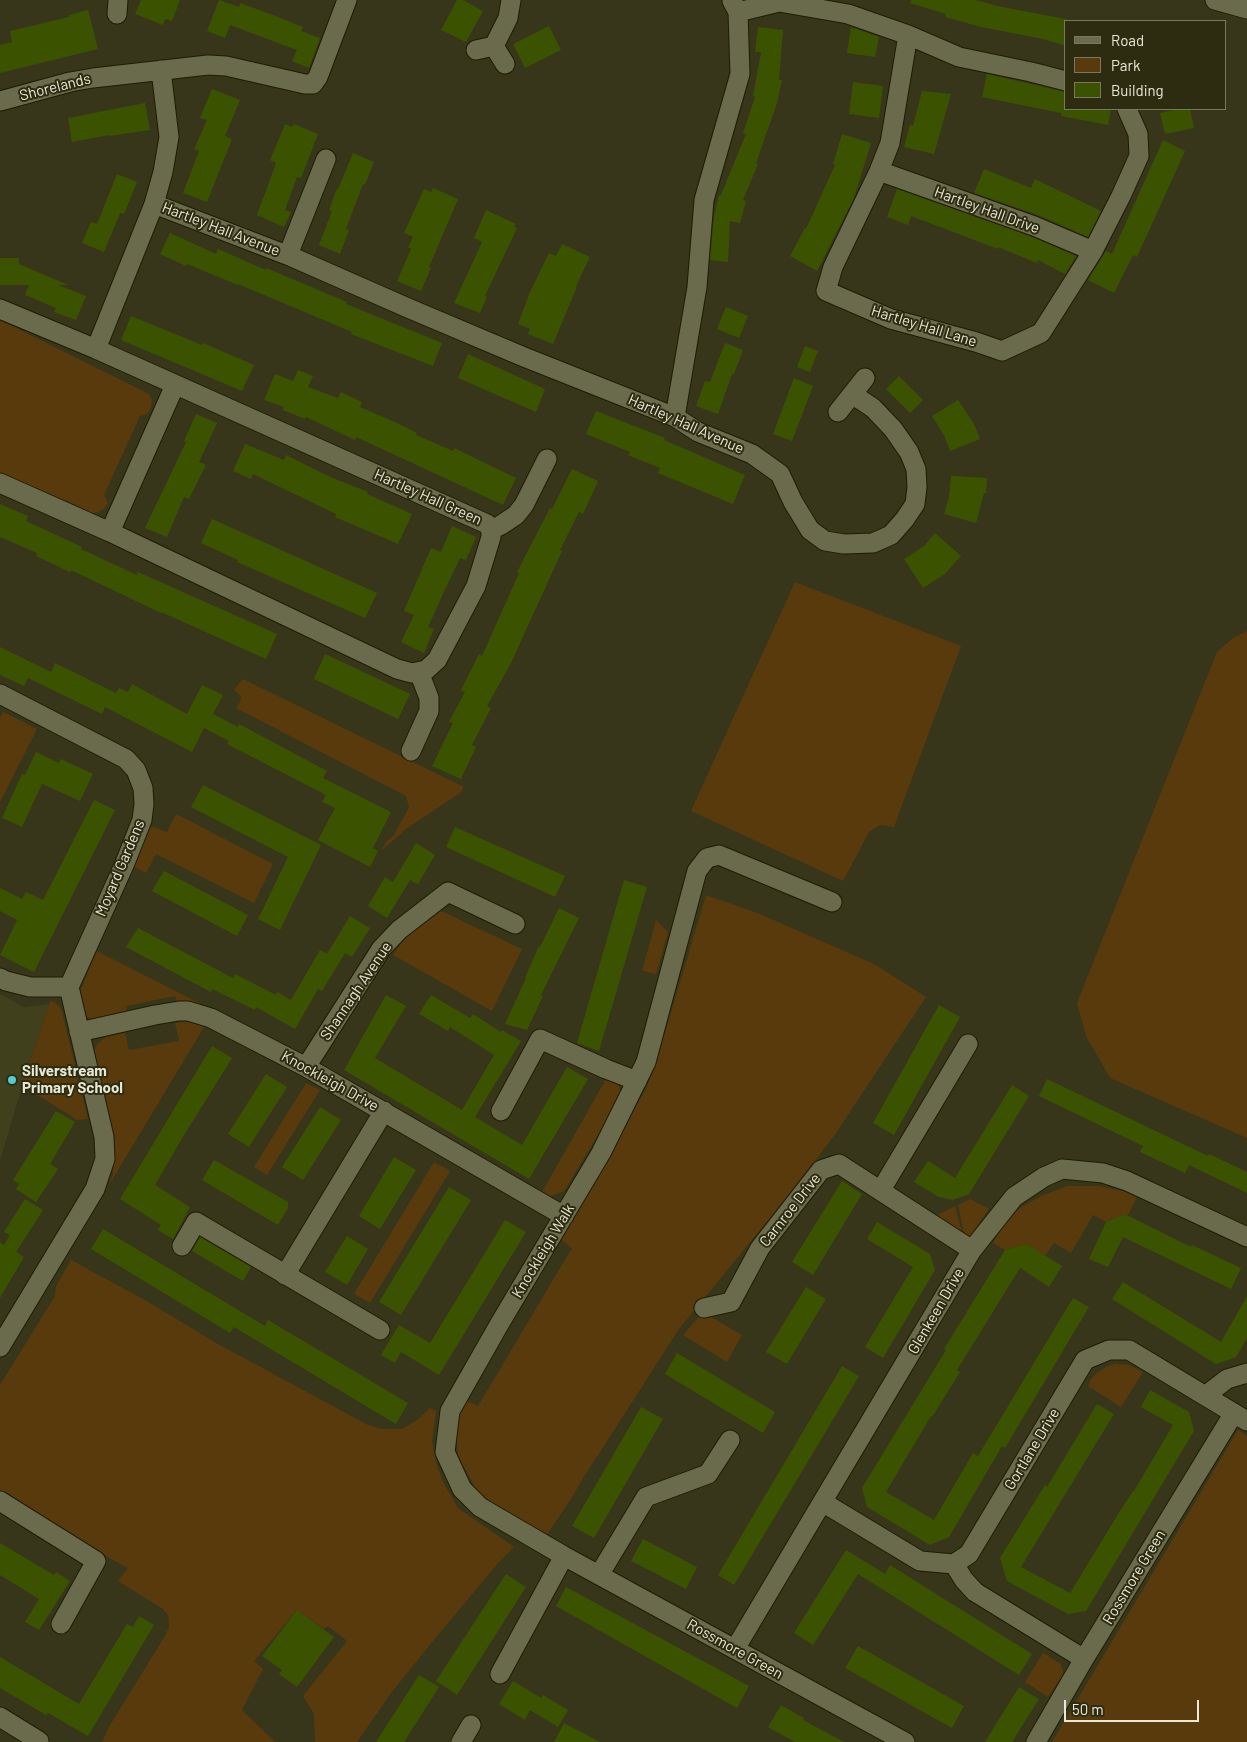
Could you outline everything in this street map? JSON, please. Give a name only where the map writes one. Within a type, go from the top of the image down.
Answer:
[{"type":"street","name":"Shorelands","points":[[0,101],[70,82],[110,75],[208,65],[226,66],[305,84],[313,84],[318,77],[347,0]]},
{"type":"street","points":[[494,46],[508,18],[510,0]]},
{"type":"street","points":[[1215,0],[1247,9]]},
{"type":"street","points":[[675,417],[697,287],[704,200],[740,74],[735,6],[779,2],[848,14],[908,35],[958,57],[1064,81]]},
{"type":"street","name":"Hartley Hall Lane","points":[[908,35],[890,143],[879,172],[833,268],[826,291],[891,319],[1002,351],[1040,333],[1093,251],[1139,156],[1138,134],[1127,110]]},
{"type":"street","points":[[476,50],[494,46]]},
{"type":"street","points":[[494,46],[505,64]]},
{"type":"street","points":[[96,350],[154,204],[169,137],[161,70]]},
{"type":"street","name":"Hartley Hall Avenue","points":[[288,255],[326,159]]},
{"type":"street","name":"Hartley Hall Drive","points":[[879,172],[1034,226],[1093,251]]},
{"type":"street","name":"Hartley Hall Avenue","points":[[154,204],[288,255],[408,308],[675,417],[698,432],[752,454],[780,474],[793,502],[810,530],[825,541],[844,544],[873,543],[891,536],[915,504],[917,487],[916,469],[909,452],[893,429],[872,408],[852,394]]},
{"type":"street","name":"Hartley Hall Green","points":[[0,309],[488,524],[491,530],[491,537],[476,586],[437,660],[426,670],[419,672]]},
{"type":"street","points":[[838,412],[865,378]]},
{"type":"street","points":[[110,532],[175,385]]},
{"type":"street","points":[[491,530],[516,515],[524,505],[547,459]]},
{"type":"street","points":[[0,483],[110,532],[396,669],[412,673],[419,672],[429,698],[429,711],[411,751]]},
{"type":"street","name":"Moyard Gardens","points":[[0,694],[126,759],[136,770],[143,788],[142,820],[125,863],[69,987]]},
{"type":"street","name":"Knockleigh Walk","points":[[564,1556],[480,1507],[462,1489],[445,1452],[450,1411],[601,1153],[646,1062],[697,871],[707,858],[719,855],[832,902]]},
{"type":"street","name":"Shannagh Avenue","points":[[306,1067],[382,949],[399,930],[448,892],[514,924]]},
{"type":"street","points":[[0,978],[30,987],[69,987],[104,1138],[105,1159],[95,1189],[0,1347]]},
{"type":"street","name":"Knockleigh Drive","points":[[79,1032],[155,1015],[188,1011],[211,1018],[306,1067],[564,1216]]},
{"type":"street","points":[[502,1111],[540,1039],[637,1081]]},
{"type":"street","points":[[881,1190],[968,1044]]},
{"type":"street","points":[[285,1275],[384,1111]]},
{"type":"street","name":"Carnroe Drive","points":[[704,1308],[731,1302],[760,1248],[821,1170],[839,1164],[972,1250]]},
{"type":"street","name":"Glenkeen Drive","points":[[735,1650],[972,1250],[1014,1197],[1044,1177],[1062,1169],[1103,1173],[1127,1181],[1247,1237]]},
{"type":"street","points":[[182,1246],[196,1222],[380,1330]]},
{"type":"street","name":"Gortlane Drive","points":[[954,1564],[968,1554],[1086,1360],[1109,1350],[1129,1350],[1240,1417]]},
{"type":"street","points":[[1205,1396],[1227,1379],[1247,1373]]},
{"type":"street","name":"Rossmore Green","points":[[1036,1742],[1084,1659],[1240,1417]]},
{"type":"street","points":[[599,1575],[646,1496],[708,1474],[730,1440]]},
{"type":"street","points":[[0,1501],[96,1561],[61,1624]]},
{"type":"street","points":[[824,1502],[920,1561],[954,1564],[974,1592],[1084,1659]]},
{"type":"street","points":[[500,1674],[564,1556]]},
{"type":"street","name":"Rossmore Green","points":[[564,1556],[735,1650],[880,1736],[905,1742]]},
{"type":"street","points":[[0,1717],[39,1741]]},
{"type":"street","points":[[461,1742],[471,1725]]},
{"type":"shaded area","name":"Silverstream Primary School","points":[[0,994],[24,1007],[49,1004],[0,1161]]},
{"type":"green space","points":[[0,320],[149,394],[152,400],[151,408],[147,414],[140,416],[104,495],[108,503],[104,509],[96,513],[90,513],[66,500],[52,500],[0,473]]},
{"type":"green space","points":[[795,582],[961,646],[894,827],[880,825],[869,832],[843,881],[691,811]]},
{"type":"green space","points":[[1247,631],[1247,1138],[1110,1078],[1086,1036],[1077,1003],[1217,652],[1233,638]]},
{"type":"green space","points":[[243,679],[464,787],[460,793],[406,829],[381,851],[386,842],[394,835],[409,807],[406,796],[236,708],[241,696],[234,690]]},
{"type":"green space","points":[[3,712],[37,729],[0,802],[0,718]]},
{"type":"green space","points":[[176,814],[273,864],[254,903],[156,854],[146,873],[133,866],[148,828],[154,827],[167,832]]},
{"type":"green space","points":[[706,895],[760,914],[876,965],[926,997],[836,1133],[797,1185],[679,1329],[546,1536],[493,1504],[477,1491],[458,1456],[457,1419],[466,1401],[478,1406],[572,1248],[561,1240],[589,1187],[646,1089],[656,1063]]},
{"type":"green space","points":[[441,911],[522,949],[492,1011],[393,955],[405,938]]},
{"type":"green space","points":[[656,920],[668,932],[656,974],[642,971]]},
{"type":"green space","points":[[97,951],[213,1010],[178,1006],[175,996],[126,1006],[128,1016],[95,1021],[86,1016],[81,1006],[79,994]]},
{"type":"green space","points":[[50,1001],[53,1001],[61,1008],[88,1119],[77,1120],[22,1085]]},
{"type":"green space","points":[[190,1021],[204,1027],[109,1185],[113,1174],[114,1155],[93,1052],[98,1043],[106,1037],[125,1033],[129,1050],[179,1041],[175,1023]]},
{"type":"green space","points":[[606,1079],[619,1085],[621,1097],[564,1191],[549,1197],[541,1194]]},
{"type":"green space","points":[[306,1083],[320,1090],[267,1175],[254,1167]]},
{"type":"green space","points":[[434,1162],[450,1171],[370,1303],[354,1294]]},
{"type":"green space","points":[[1067,1186],[1099,1186],[1126,1192],[1137,1197],[1128,1215],[1125,1214],[1106,1222],[1093,1215],[1071,1253],[1054,1243],[1045,1256],[1027,1244],[1005,1250],[993,1243],[1005,1223],[1020,1208],[1041,1196]]},
{"type":"green space","points":[[970,1199],[989,1209],[970,1236],[964,1233],[958,1205]]},
{"type":"green space","points":[[955,1206],[962,1232],[934,1217]]},
{"type":"green space","points":[[71,1260],[145,1300],[218,1344],[368,1425],[381,1429],[402,1429],[417,1420],[430,1408],[436,1411],[432,1442],[437,1466],[443,1482],[458,1508],[514,1547],[498,1563],[391,1693],[357,1742],[315,1742],[314,1714],[303,1696],[347,1641],[328,1626],[324,1629],[297,1610],[254,1661],[263,1669],[242,1710],[275,1742],[102,1742],[110,1725],[165,1636],[169,1627],[168,1615],[163,1609],[118,1581],[128,1568],[53,1528],[0,1495],[0,1385],[55,1296],[56,1286]]},
{"type":"green space","points":[[703,1312],[742,1335],[727,1362],[683,1335]]},
{"type":"green space","points":[[1115,1364],[1129,1365],[1143,1372],[1121,1407],[1088,1386],[1091,1379],[1097,1373]]},
{"type":"green space","points":[[1238,1430],[1247,1436],[1247,1742],[1052,1742]]},
{"type":"green space","points":[[1043,1653],[1061,1664],[1063,1674],[1048,1697],[1025,1682]]},
{"type":"building","points":[[141,0],[180,0],[172,21],[165,19],[163,25],[135,14]]},
{"type":"building","points":[[219,0],[239,7],[240,3],[273,15],[303,27],[301,31],[320,38],[309,68],[292,61],[297,50],[230,25],[225,38],[207,31]]},
{"type":"building","points":[[457,0],[463,0],[483,11],[466,42],[441,30]]},
{"type":"building","points":[[911,0],[976,0],[997,6],[1066,19],[1064,20],[1064,45],[1043,39],[981,27],[945,17],[946,14],[910,3]]},
{"type":"building","points":[[88,10],[98,49],[0,73],[0,45],[12,42],[10,31],[69,17],[69,15]]},
{"type":"building","points":[[549,26],[561,50],[525,68],[513,44]]},
{"type":"building","points":[[758,27],[783,30],[779,80],[782,80],[777,103],[756,163],[758,164],[743,200],[746,201],[740,223],[730,221],[728,262],[710,260],[714,216],[719,195],[721,195],[746,134],[743,133],[755,97],[753,96],[761,52],[755,52]]},
{"type":"building","points":[[851,27],[879,37],[875,57],[847,53]]},
{"type":"building","points":[[987,74],[1064,92],[1064,110],[1111,110],[1108,125],[1061,116],[1061,113],[982,97]]},
{"type":"building","points":[[853,82],[883,86],[879,118],[849,114]]},
{"type":"building","points":[[212,89],[240,100],[225,136],[232,139],[207,202],[183,193],[199,151],[194,149],[207,120],[200,118]]},
{"type":"building","points":[[922,91],[951,94],[934,154],[904,147],[910,125],[913,126]]},
{"type":"building","points":[[145,103],[150,130],[72,142],[68,118]]},
{"type":"building","points":[[1174,110],[1190,110],[1194,128],[1165,134],[1160,113]]},
{"type":"building","points":[[285,124],[292,127],[294,124],[318,134],[301,178],[297,177],[285,210],[291,212],[284,227],[257,215],[276,163],[270,160]]},
{"type":"building","points":[[842,134],[871,143],[854,198],[817,271],[790,256],[806,229],[835,165],[833,164]]},
{"type":"building","points":[[1163,140],[1185,151],[1137,257],[1133,255],[1114,293],[1088,280],[1106,251],[1112,254]]},
{"type":"building","points":[[353,153],[374,162],[365,185],[363,184],[346,229],[349,230],[340,254],[319,245],[332,211],[329,210],[337,188]]},
{"type":"building","points":[[984,169],[1031,188],[1035,179],[1101,211],[1088,237],[1038,215],[974,193]]},
{"type":"building","points":[[117,174],[137,182],[124,214],[120,213],[104,252],[82,243],[91,222],[97,224]]},
{"type":"building","points":[[433,188],[458,199],[429,267],[431,268],[421,291],[397,281],[411,249],[408,247],[413,237],[404,233],[424,189],[431,192]]},
{"type":"building","points":[[897,189],[1030,236],[1076,256],[1065,274],[1038,260],[1037,263],[911,216],[908,225],[887,217]]},
{"type":"building","points":[[486,210],[516,224],[514,227],[517,228],[485,296],[487,297],[480,313],[454,303],[482,242],[474,238]]},
{"type":"building","points":[[170,233],[216,254],[218,249],[266,270],[266,268],[347,302],[346,304],[442,343],[433,366],[351,334],[352,332],[238,284],[187,264],[186,266],[160,254]]},
{"type":"building","points":[[562,244],[590,257],[553,344],[528,334],[530,329],[518,324],[530,292],[549,253],[556,256]]},
{"type":"building","points":[[0,258],[19,258],[19,264],[68,285],[58,285],[86,296],[76,320],[54,312],[56,308],[25,295],[29,285],[0,285]]},
{"type":"building","points":[[726,307],[748,316],[739,338],[717,329]]},
{"type":"building","points":[[131,316],[202,345],[203,343],[254,365],[242,391],[121,340]]},
{"type":"building","points":[[725,343],[743,350],[734,374],[732,374],[718,414],[696,406],[705,381],[710,382]]},
{"type":"building","points":[[805,346],[818,351],[810,372],[797,367]]},
{"type":"building","points":[[468,354],[545,389],[536,412],[458,378]]},
{"type":"building","points":[[298,370],[313,376],[308,387],[338,398],[341,392],[362,402],[360,407],[417,433],[416,435],[453,451],[454,448],[516,478],[503,505],[356,437],[355,440],[306,417],[305,419],[283,410],[284,407],[264,400],[275,374],[293,381]]},
{"type":"building","points":[[899,376],[923,400],[910,413],[886,389]]},
{"type":"building","points":[[794,378],[813,386],[792,441],[773,434]]},
{"type":"building","points":[[958,400],[974,424],[980,439],[950,451],[944,435],[932,416]]},
{"type":"building","points":[[596,411],[665,438],[664,440],[745,475],[733,504],[658,473],[660,468],[628,455],[630,452],[586,434]]},
{"type":"building","points":[[196,414],[217,423],[199,462],[206,465],[189,499],[184,497],[167,537],[145,528],[186,442],[184,441]]},
{"type":"building","points":[[245,444],[284,460],[286,455],[412,514],[398,544],[335,517],[336,514],[253,474],[251,479],[233,471]]},
{"type":"building","points":[[572,469],[598,481],[583,514],[579,512],[560,550],[562,551],[511,663],[487,706],[491,708],[472,745],[476,747],[461,779],[432,766],[453,723],[449,722],[465,692],[461,690],[479,654],[482,656],[519,573],[517,572]]},
{"type":"building","points":[[951,476],[987,478],[986,493],[984,493],[976,523],[944,514],[949,497]]},
{"type":"building","points":[[0,504],[28,516],[26,521],[82,547],[81,549],[137,575],[138,572],[277,634],[266,659],[161,613],[71,570],[70,572],[36,556],[37,553],[0,537]]},
{"type":"building","points":[[212,519],[377,593],[365,618],[237,562],[238,560],[201,543]]},
{"type":"building","points":[[452,526],[476,537],[466,560],[460,558],[428,627],[434,629],[424,653],[401,642],[414,615],[404,611],[431,548],[441,552]]},
{"type":"building","points":[[935,533],[961,556],[945,574],[923,588],[904,559],[924,546]]},
{"type":"building","points":[[0,647],[51,672],[55,663],[116,693],[119,688],[128,692],[132,684],[187,714],[202,685],[223,695],[213,714],[238,727],[239,724],[327,771],[323,778],[391,812],[373,848],[378,851],[370,867],[318,840],[335,808],[322,802],[326,795],[227,744],[229,741],[204,728],[192,752],[105,707],[102,714],[28,678],[24,686],[0,675]]},
{"type":"building","points":[[325,654],[410,694],[398,719],[314,679]]},
{"type":"building","points":[[36,752],[59,763],[61,759],[93,774],[80,801],[42,784],[22,827],[2,818],[22,774],[25,775]]},
{"type":"building","points":[[203,785],[321,845],[280,930],[258,919],[288,857],[191,807]]},
{"type":"building","points":[[94,800],[115,810],[34,972],[0,955],[17,920],[0,911],[0,888],[22,899],[26,892],[43,900]]},
{"type":"building","points":[[455,827],[565,876],[555,897],[446,847]]},
{"type":"building","points":[[416,843],[435,855],[418,884],[410,880],[387,918],[368,906],[385,877],[393,882]]},
{"type":"building","points":[[164,871],[248,915],[237,936],[152,891]]},
{"type":"building","points":[[624,880],[647,887],[599,1051],[577,1043]]},
{"type":"building","points":[[559,908],[579,918],[541,995],[543,996],[527,1030],[505,1024],[539,946]]},
{"type":"building","points":[[350,916],[370,928],[352,957],[345,953],[322,991],[318,989],[295,1029],[256,1007],[255,1010],[212,989],[211,992],[126,947],[138,928],[233,978],[235,974],[276,995],[277,992],[291,1000],[320,950],[327,954]]},
{"type":"building","points":[[386,995],[406,1006],[375,1058],[462,1110],[494,1055],[450,1027],[448,1031],[419,1014],[431,995],[470,1018],[473,1014],[501,1032],[502,1030],[521,1041],[475,1117],[522,1145],[567,1067],[588,1079],[529,1179],[344,1070]]},
{"type":"building","points":[[939,1005],[960,1017],[894,1135],[873,1123]]},
{"type":"building","points":[[212,1046],[232,1058],[155,1185],[190,1207],[173,1239],[158,1230],[161,1225],[120,1199]]},
{"type":"building","points":[[266,1074],[287,1087],[249,1147],[228,1134]]},
{"type":"building","points":[[1047,1079],[1208,1156],[1209,1154],[1247,1172],[1247,1193],[1189,1165],[1185,1173],[1140,1152],[1143,1146],[1039,1096]]},
{"type":"building","points":[[1012,1085],[1029,1096],[969,1194],[953,1200],[939,1197],[914,1182],[928,1161],[955,1178]]},
{"type":"building","points":[[320,1107],[341,1120],[303,1180],[282,1167]]},
{"type":"building","points":[[56,1111],[75,1122],[50,1164],[58,1169],[36,1202],[16,1189],[19,1184],[13,1180]]},
{"type":"building","points":[[394,1157],[416,1170],[380,1229],[359,1216]]},
{"type":"building","points":[[214,1160],[288,1202],[288,1208],[278,1225],[202,1180]]},
{"type":"building","points":[[842,1181],[862,1194],[813,1275],[792,1262]]},
{"type":"building","points":[[449,1187],[471,1200],[401,1315],[379,1302]]},
{"type":"building","points":[[25,1199],[43,1210],[16,1252],[24,1257],[0,1298],[0,1242],[4,1245],[10,1235],[4,1232]]},
{"type":"building","points":[[1125,1214],[1191,1247],[1192,1245],[1241,1268],[1231,1289],[1123,1237],[1108,1267],[1089,1259],[1106,1222]]},
{"type":"building","points":[[505,1220],[526,1232],[439,1375],[401,1352],[395,1363],[381,1355],[399,1325],[430,1343]]},
{"type":"building","points":[[877,1222],[930,1254],[935,1270],[883,1358],[865,1347],[913,1267],[867,1239]]},
{"type":"building","points":[[103,1229],[265,1326],[268,1320],[408,1403],[396,1424],[234,1327],[230,1333],[91,1249]]},
{"type":"building","points":[[347,1236],[368,1249],[347,1285],[325,1272]]},
{"type":"building","points":[[200,1237],[251,1267],[243,1281],[192,1251]]},
{"type":"building","points":[[1027,1244],[1062,1266],[1049,1287],[1020,1268],[957,1370],[960,1372],[931,1416],[886,1492],[934,1520],[973,1453],[978,1456],[1073,1298],[1089,1307],[1005,1448],[1002,1446],[949,1537],[930,1545],[867,1507],[862,1488],[1005,1250]]},
{"type":"building","points":[[1123,1282],[1221,1342],[1247,1296],[1247,1338],[1236,1357],[1216,1364],[1112,1299]]},
{"type":"building","points":[[806,1287],[826,1299],[787,1364],[766,1352]]},
{"type":"building","points":[[677,1353],[775,1412],[763,1433],[665,1374]]},
{"type":"building","points":[[842,1366],[859,1376],[734,1585],[718,1575]]},
{"type":"building","points":[[1150,1390],[1189,1412],[1194,1431],[1086,1611],[1068,1614],[1007,1581],[1000,1558],[1045,1485],[1047,1487],[1097,1404],[1114,1414],[1021,1567],[1070,1593],[1173,1425],[1141,1407]]},
{"type":"building","points":[[641,1407],[663,1419],[594,1538],[572,1526]]},
{"type":"building","points":[[643,1539],[697,1567],[686,1589],[631,1561]]},
{"type":"building","points":[[0,1543],[54,1575],[56,1572],[70,1581],[39,1630],[25,1622],[39,1599],[0,1575]]},
{"type":"building","points":[[846,1550],[885,1574],[890,1565],[1032,1654],[1019,1675],[858,1574],[813,1645],[794,1633]]},
{"type":"building","points":[[506,1574],[526,1587],[457,1695],[436,1681]]},
{"type":"building","points":[[566,1587],[749,1686],[737,1708],[556,1606]]},
{"type":"building","points":[[297,1610],[334,1637],[297,1687],[279,1674],[282,1670],[262,1656]]},
{"type":"building","points":[[139,1616],[154,1625],[88,1736],[48,1713],[46,1715],[0,1688],[0,1657],[79,1704],[127,1624],[133,1627]]},
{"type":"building","points":[[858,1646],[964,1706],[952,1728],[845,1668]]},
{"type":"building","points":[[419,1675],[439,1687],[404,1742],[376,1742]]},
{"type":"building","points":[[513,1681],[541,1698],[543,1695],[568,1710],[558,1727],[530,1710],[525,1720],[499,1704]]},
{"type":"building","points":[[1019,1687],[1039,1699],[1012,1742],[985,1742]]},
{"type":"building","points":[[781,1705],[804,1718],[803,1720],[844,1742],[795,1742],[768,1727]]},
{"type":"building","points":[[564,1723],[600,1742],[554,1742]]},
{"type":"place","name":"Silverstream Primary School","points":[[12,1080]]}]
